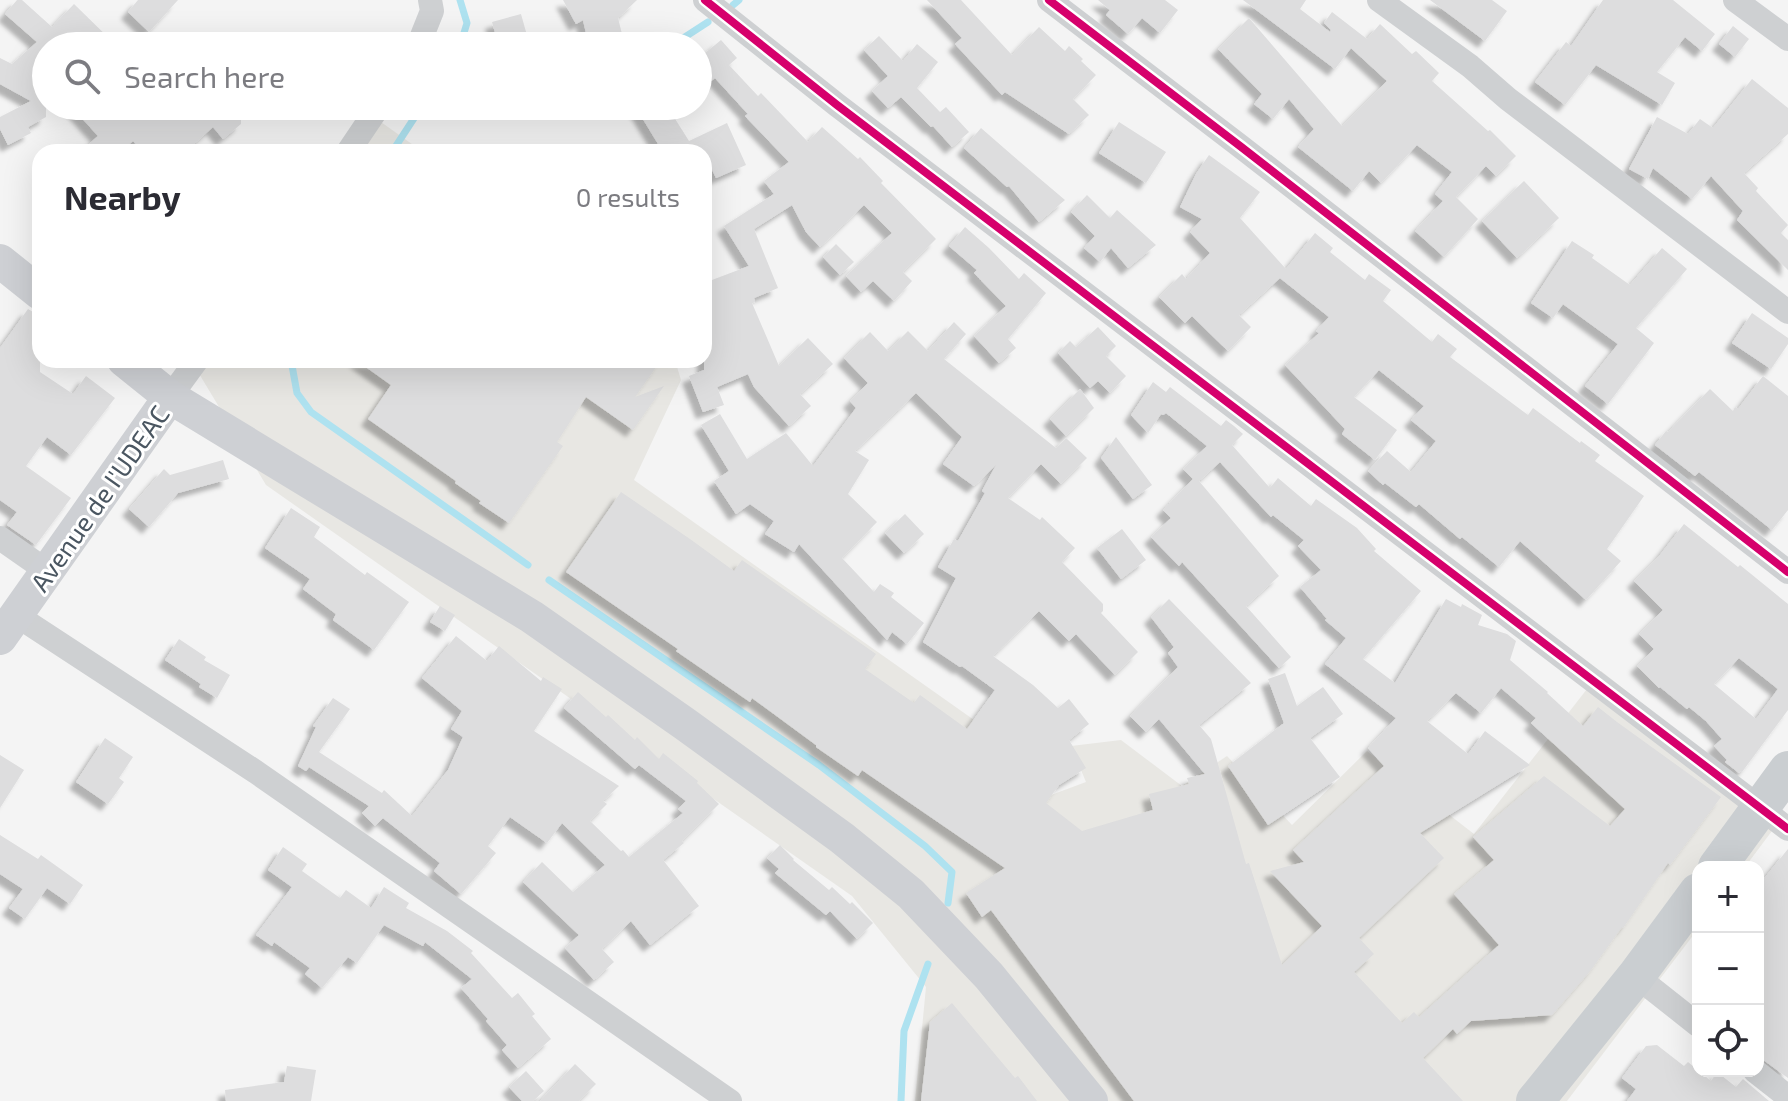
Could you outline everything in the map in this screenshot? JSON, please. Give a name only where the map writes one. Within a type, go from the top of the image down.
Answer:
[{"type":"main road","points":[[0,261],[32,287]]},
{"type":"main road","points":[[134,368],[170,397],[532,617],[842,838],[911,894],[989,976],[1091,1101]]},
{"type":"main road","name":"Avenue de I'UDEAC","points":[[8,627],[170,397]]},
{"type":"main road","points":[[1724,861],[1774,818],[1788,770]]},
{"type":"main road","points":[[1535,1101],[1636,976],[1692,900]]},
{"type":"street","points":[[424,32],[432,11],[430,0]]},
{"type":"street","points":[[705,0],[850,114],[1774,818]]},
{"type":"street","points":[[1049,0],[1788,572]]},
{"type":"street","points":[[1379,0],[1470,66],[1508,99],[1788,312]]},
{"type":"street","points":[[1735,0],[1788,39]]},
{"type":"street","points":[[353,144],[370,120]]},
{"type":"street","points":[[170,397],[191,368]]},
{"type":"street","points":[[0,538],[47,571]]},
{"type":"street","points":[[8,627],[256,772],[730,1101]]},
{"type":"street","points":[[1636,976],[1692,1020]]},
{"type":"street","points":[[1763,1077],[1788,1097]]},
{"type":"shaded area","points":[[362,120],[378,120],[412,144],[346,144]]},
{"type":"shaded area","points":[[201,368],[677,368],[681,380],[634,480],[1001,739],[1051,795],[1086,782],[1071,746],[1121,740],[1182,786],[1227,756],[1292,825],[1367,751],[1474,834],[1601,671],[1784,815],[1750,861],[1692,861],[1692,937],[1567,1101],[915,1101],[926,987],[852,896],[266,485],[198,372]]},
{"type":"building","points":[[17,0],[22,0],[52,27],[74,4],[103,32],[32,32],[32,38],[5,14]]},
{"type":"building","points":[[138,0],[178,0],[149,32],[128,12]]},
{"type":"building","points":[[563,0],[637,0],[618,18],[622,32],[586,32],[583,20],[576,24]]},
{"type":"building","points":[[927,0],[961,0],[1012,55],[1039,27],[1065,51],[1069,46],[1096,75],[1073,99],[1089,115],[1069,134],[1005,92],[1002,95],[955,44],[962,38]]},
{"type":"building","points":[[1098,0],[1165,0],[1178,10],[1160,33],[1142,18],[1128,34],[1106,15],[1110,10]]},
{"type":"building","points":[[1243,0],[1306,0],[1300,9],[1330,32],[1324,23],[1332,12],[1367,39],[1380,24],[1412,54],[1416,51],[1439,73],[1432,81],[1516,156],[1496,176],[1486,166],[1456,197],[1478,219],[1444,257],[1415,231],[1443,201],[1435,194],[1452,172],[1417,145],[1381,183],[1369,171],[1353,191],[1298,147],[1314,129],[1289,99],[1273,119],[1254,104],[1262,94],[1218,49],[1249,18],[1342,126],[1387,81],[1351,48],[1335,69]]},
{"type":"building","points":[[1430,0],[1492,0],[1507,11],[1485,41]]},
{"type":"building","points":[[1603,0],[1673,0],[1715,34],[1702,51],[1685,37],[1657,72],[1675,83],[1662,105],[1596,65],[1565,105],[1535,82],[1566,42],[1571,46]]},
{"type":"building","points":[[521,14],[526,32],[495,32],[492,22]]},
{"type":"building","points":[[1733,26],[1749,39],[1735,57],[1719,44]]},
{"type":"building","points":[[879,36],[903,61],[917,44],[938,62],[917,88],[940,112],[946,107],[969,132],[952,147],[901,97],[888,108],[872,91],[888,76],[864,50]]},
{"type":"building","points":[[721,40],[737,58],[729,65],[808,142],[822,127],[858,159],[860,157],[936,239],[903,272],[912,281],[894,301],[873,281],[861,292],[846,276],[892,233],[864,205],[820,247],[806,232],[792,205],[754,229],[778,288],[754,298],[755,302],[752,303],[779,366],[808,338],[833,364],[800,394],[811,406],[789,426],[754,387],[748,374],[717,387],[724,405],[703,412],[689,376],[704,368],[712,368],[712,280],[749,266],[724,226],[774,194],[764,181],[789,162],[745,116],[748,114],[715,78],[712,80],[712,47]]},
{"type":"building","points":[[32,46],[32,120],[41,120],[28,127],[31,133],[8,145],[0,129],[0,117],[31,101],[0,84],[0,58],[12,64]]},
{"type":"building","points":[[1752,79],[1788,108],[1788,134],[1744,173],[1758,188],[1756,191],[1788,225],[1781,233],[1788,240],[1788,270],[1737,220],[1743,211],[1711,176],[1692,199],[1653,168],[1648,179],[1629,169],[1657,117],[1688,134],[1700,119],[1713,128]]},
{"type":"building","points":[[84,120],[241,120],[241,124],[223,139],[213,127],[194,144],[136,144],[133,141],[129,144],[89,144],[98,136]]},
{"type":"building","points":[[644,120],[676,120],[689,141],[727,123],[746,165],[716,178],[712,169],[712,144],[658,144]]},
{"type":"building","points":[[1119,122],[1166,152],[1146,183],[1099,153]]},
{"type":"building","points":[[981,128],[1065,200],[1039,222],[1009,186],[964,148]]},
{"type":"building","points":[[1209,155],[1260,192],[1240,218],[1286,269],[1315,233],[1333,248],[1330,252],[1365,280],[1369,274],[1391,290],[1383,301],[1432,342],[1438,334],[1457,349],[1450,357],[1528,415],[1533,408],[1581,441],[1600,455],[1595,461],[1644,496],[1607,549],[1621,561],[1586,600],[1520,541],[1499,567],[1419,504],[1416,507],[1368,471],[1387,451],[1411,472],[1436,441],[1411,420],[1424,406],[1379,370],[1354,397],[1397,430],[1375,460],[1342,434],[1345,429],[1285,365],[1319,333],[1316,331],[1329,317],[1280,278],[1239,315],[1251,327],[1228,351],[1192,316],[1185,323],[1159,297],[1182,274],[1186,279],[1210,253],[1190,232],[1202,219],[1180,207]]},
{"type":"building","points":[[1524,181],[1559,218],[1517,258],[1482,221]]},
{"type":"building","points":[[1087,195],[1110,218],[1117,210],[1156,245],[1128,268],[1111,248],[1100,262],[1084,248],[1095,236],[1071,212]]},
{"type":"building","points":[[965,227],[1019,279],[1024,273],[1046,293],[1008,339],[1016,348],[999,363],[974,336],[1006,306],[974,273],[977,270],[949,246]]},
{"type":"building","points":[[1572,241],[1630,285],[1662,248],[1687,269],[1636,328],[1654,343],[1608,404],[1585,386],[1618,344],[1563,304],[1553,318],[1531,303]]},
{"type":"building","points":[[836,244],[854,262],[840,275],[823,257]]},
{"type":"building","points":[[28,309],[32,311],[32,368],[40,368],[40,372],[73,394],[86,376],[115,398],[71,455],[47,437],[26,466],[71,498],[36,545],[7,525],[17,512],[0,500],[0,348]]},
{"type":"building","points":[[1752,313],[1788,338],[1788,344],[1771,369],[1732,343]]},
{"type":"building","points":[[954,322],[966,334],[944,359],[1056,448],[1066,438],[1087,458],[1061,484],[1041,464],[1008,498],[1040,520],[1042,517],[1075,548],[1062,562],[1103,604],[1101,613],[1138,652],[1115,675],[1076,634],[1069,641],[1039,611],[993,656],[1058,708],[1069,699],[1089,724],[1069,740],[1086,768],[1059,785],[1046,803],[1082,831],[1153,810],[1149,794],[1189,784],[1187,778],[1205,774],[1159,719],[1146,732],[1130,716],[1178,667],[1168,653],[1174,647],[1151,617],[1169,599],[1251,683],[1199,725],[1211,739],[1246,864],[1249,863],[1282,965],[1322,926],[1270,871],[1304,862],[1293,850],[1384,766],[1368,748],[1396,718],[1325,664],[1346,638],[1325,620],[1300,587],[1321,570],[1298,546],[1304,540],[1273,515],[1271,517],[1220,462],[1199,481],[1279,576],[1246,606],[1291,657],[1279,668],[1182,562],[1179,566],[1151,537],[1171,518],[1163,510],[1193,479],[1183,469],[1207,446],[1166,413],[1161,414],[1148,433],[1131,415],[1153,382],[1166,392],[1170,387],[1221,426],[1226,420],[1234,426],[1243,434],[1232,445],[1270,488],[1278,478],[1311,506],[1316,499],[1357,528],[1376,549],[1374,551],[1421,591],[1363,659],[1395,683],[1446,599],[1461,607],[1462,604],[1482,615],[1478,625],[1507,634],[1516,641],[1510,660],[1583,726],[1598,707],[1721,797],[1670,865],[1668,863],[1591,970],[1552,1015],[1471,1021],[1457,1034],[1453,1029],[1423,1058],[1463,1101],[1134,1101],[991,910],[982,917],[966,893],[1005,868],[862,770],[858,776],[752,698],[750,702],[566,572],[621,492],[734,571],[742,560],[876,654],[865,669],[914,703],[920,695],[967,729],[995,690],[923,642],[956,578],[938,567],[954,539],[958,541],[985,493],[982,491],[996,465],[974,486],[943,464],[962,437],[916,393],[855,451],[869,460],[848,494],[877,522],[842,558],[874,592],[880,584],[894,593],[891,597],[924,623],[907,644],[892,632],[887,640],[799,544],[794,552],[765,534],[774,521],[750,504],[736,514],[714,481],[729,471],[701,425],[720,414],[747,459],[786,433],[813,466],[856,408],[850,401],[868,383],[844,358],[870,332],[888,351],[908,331],[928,351]],"holes":[[[1501,688],[1536,718],[1531,723],[1625,809],[1610,826],[1544,776],[1473,837],[1494,860],[1454,894],[1499,945],[1419,1017],[1414,1012],[1402,1023],[1354,972],[1374,954],[1359,938],[1444,858],[1420,833],[1530,765],[1485,731],[1468,754],[1427,721],[1456,693],[1481,713]]]},
{"type":"building","points":[[1098,327],[1116,346],[1106,356],[1126,376],[1110,393],[1098,381],[1090,388],[1058,353],[1070,341],[1076,347]]},
{"type":"building","points":[[367,368],[655,368],[635,397],[664,386],[633,430],[586,397],[557,442],[563,446],[509,523],[368,419],[391,385]]},
{"type":"building","points":[[1763,376],[1788,396],[1788,510],[1772,530],[1699,472],[1695,476],[1655,445],[1710,389],[1733,411],[1735,407],[1738,409]]},
{"type":"building","points":[[1080,389],[1094,408],[1066,436],[1050,419]]},
{"type":"building","points":[[1116,437],[1152,485],[1133,499],[1101,458]]},
{"type":"building","points":[[223,460],[229,479],[178,493],[149,527],[129,509],[164,469],[170,475]]},
{"type":"building","points":[[291,508],[320,527],[314,537],[365,575],[367,572],[409,602],[374,650],[333,620],[336,614],[303,589],[310,579],[265,548]]},
{"type":"building","points":[[905,514],[924,534],[904,553],[885,533]]},
{"type":"building","points":[[1684,524],[1788,604],[1788,710],[1742,772],[1725,762],[1727,760],[1714,746],[1722,739],[1706,721],[1659,688],[1637,666],[1654,649],[1639,634],[1663,610],[1634,581],[1660,555]],"holes":[[[1739,658],[1778,689],[1756,719],[1714,684]]]},
{"type":"building","points":[[1122,529],[1146,560],[1121,579],[1097,548]]},
{"type":"building","points":[[440,606],[455,615],[445,631],[430,622]]},
{"type":"building","points":[[456,636],[487,661],[499,646],[541,681],[543,677],[562,689],[534,731],[619,786],[603,801],[607,804],[590,821],[629,857],[683,813],[678,809],[686,801],[639,765],[635,769],[564,708],[578,692],[635,740],[637,737],[659,759],[663,753],[698,781],[719,804],[682,841],[684,843],[663,860],[699,906],[650,945],[631,921],[602,949],[614,962],[594,980],[565,948],[579,935],[523,882],[542,862],[573,892],[605,865],[562,823],[547,843],[510,817],[488,846],[496,853],[461,894],[434,871],[440,863],[383,818],[375,826],[362,813],[369,806],[309,767],[306,771],[298,766],[316,727],[313,726],[333,698],[350,709],[319,752],[382,793],[384,790],[412,816],[448,770],[463,737],[451,729],[462,711],[422,678]]},
{"type":"building","points":[[179,639],[206,657],[204,660],[230,675],[217,698],[165,660]]},
{"type":"building","points":[[1285,673],[1297,706],[1323,687],[1343,714],[1310,738],[1340,777],[1268,825],[1228,766],[1284,723],[1268,679]]},
{"type":"building","points":[[105,738],[133,757],[119,778],[124,782],[108,804],[76,782]]},
{"type":"building","points":[[0,755],[24,770],[0,808]]},
{"type":"building","points":[[0,835],[38,859],[41,855],[83,885],[70,904],[47,888],[25,919],[9,908],[23,889],[0,874]]},
{"type":"building","points":[[780,845],[793,860],[829,890],[832,887],[850,904],[852,902],[873,923],[857,939],[830,911],[826,915],[775,873],[779,869],[767,858]]},
{"type":"building","points":[[283,847],[307,864],[302,871],[340,898],[346,890],[371,908],[384,887],[409,903],[406,908],[447,931],[473,951],[471,953],[512,998],[518,993],[551,1039],[518,1068],[502,1050],[507,1045],[461,988],[472,979],[425,942],[423,946],[384,925],[357,963],[348,957],[322,988],[305,974],[310,968],[274,942],[272,946],[256,935],[292,887],[268,870]]},
{"type":"building","points":[[1788,849],[1788,1078],[1764,1060],[1764,879]]},
{"type":"building","points":[[952,1003],[1037,1101],[921,1101],[930,1022]]},
{"type":"building","points":[[1657,1045],[1684,1066],[1688,1062],[1692,1065],[1692,1077],[1706,1077],[1711,1081],[1714,1077],[1723,1077],[1736,1087],[1743,1079],[1769,1101],[1627,1101],[1636,1089],[1622,1078],[1646,1046]]},
{"type":"building","points":[[575,1064],[596,1084],[579,1101],[540,1101]]},
{"type":"building","points":[[287,1066],[316,1070],[311,1101],[226,1101],[225,1090],[284,1082]]},
{"type":"building","points":[[526,1071],[544,1091],[533,1101],[522,1101],[509,1087]]},
{"type":"waterway","points":[[460,0],[467,23],[464,32]]},
{"type":"waterway","points":[[733,5],[739,0]]},
{"type":"waterway","points":[[693,32],[708,22]]},
{"type":"waterway","points":[[397,144],[413,120]]},
{"type":"waterway","points":[[292,368],[297,393],[311,412],[528,565]]},
{"type":"waterway","points":[[549,580],[819,765],[925,846],[952,872],[948,903]]},
{"type":"waterway","points":[[901,1101],[904,1031],[928,964]]},
{"type":"cycle path","points":[[705,0],[837,105],[1788,829]]},
{"type":"cycle path","points":[[1049,0],[1788,572]]}]
